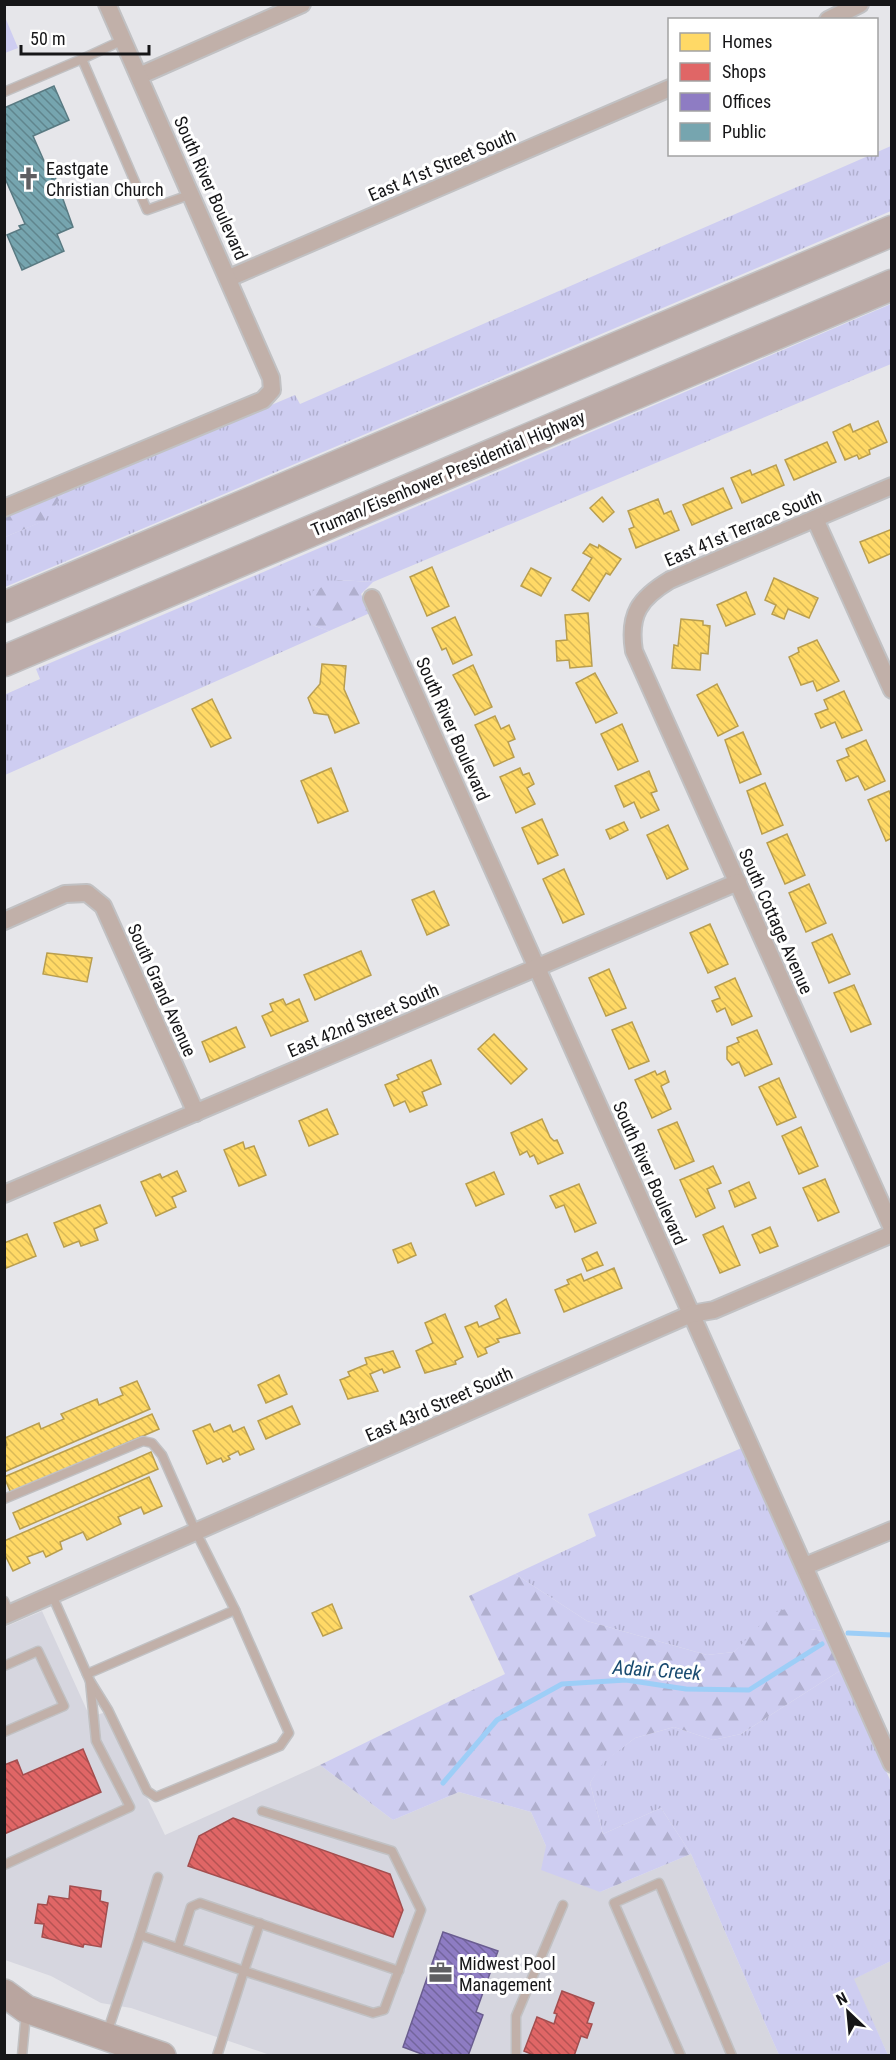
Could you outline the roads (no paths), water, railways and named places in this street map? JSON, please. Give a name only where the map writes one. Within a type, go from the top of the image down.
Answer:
[{"type":"highway","points":[[4,607],[891,231]]},
{"type":"highway","name":"Truman/Eisenhower Presidential Highway","points":[[4,661],[891,285]]},
{"type":"main road","points":[[4,1993],[15,2009],[106,2036],[156,2054]]},
{"type":"street","name":"South River Boulevard","points":[[4,508],[263,400],[272,390],[271,378],[229,278],[107,4]]},
{"type":"street","points":[[140,76],[302,4]]},
{"type":"street","points":[[832,18],[855,7]]},
{"type":"street","name":"East 41st Street South","points":[[229,278],[668,88]]},
{"type":"street","name":"East 41st Terrace South","points":[[632,629],[637,610],[653,590],[670,580],[891,486]]},
{"type":"street","points":[[816,519],[891,690]]},
{"type":"street","name":"South River Boulevard","points":[[372,598],[806,1566],[891,1764]]},
{"type":"street","name":"South Cottage Avenue","points":[[632,629],[634,651],[891,1228]]},
{"type":"street","name":"East 42nd Street South","points":[[4,1194],[738,882]]},
{"type":"street","name":"South Grand Avenue","points":[[4,921],[65,894],[87,893],[103,906],[196,1113]]},
{"type":"street","name":"East 43rd Street South","points":[[6,1610],[52,1595],[692,1314],[714,1310],[891,1234]]},
{"type":"street","points":[[806,1566],[891,1530]]},
{"type":"lane","points":[[4,92],[123,40]]},
{"type":"lane","points":[[82,59],[147,210],[192,194]]},
{"type":"lane","points":[[4,1499],[143,1441],[152,1443],[162,1455],[196,1532],[236,1610],[289,1733],[280,1746],[156,1797],[147,1791],[108,1710],[88,1677],[52,1595]]},
{"type":"lane","points":[[88,1677],[236,1610]]},
{"type":"lane","points":[[4,1666],[38,1651],[64,1706],[4,1732]]},
{"type":"lane","points":[[4,1865],[130,1807],[96,1741],[88,1677]]},
{"type":"lane","points":[[140,1935],[373,2013],[384,2010],[421,1910],[392,1851],[262,1811]]},
{"type":"lane","points":[[106,2036],[158,1877]]},
{"type":"lane","points":[[681,2055],[614,1903],[659,1883],[732,2055]]},
{"type":"lane","points":[[178,1948],[191,1907],[196,1903],[399,1971]]},
{"type":"lane","points":[[516,2055],[516,2016],[563,1905]]},
{"type":"lane","points":[[217,2055],[260,1923]]},
{"type":"lane","points":[[15,2009],[22,2055]]},
{"type":"waterway","name":"Adair Creek","points":[[848,1633],[892,1635]]},
{"type":"waterway","name":"Adair Creek","points":[[443,1783],[497,1720],[562,1684],[626,1680],[686,1689],[749,1690],[822,1644]]},
{"type":"place","name":"Eastgate Christian Church","points":[[28,178]]},
{"type":"place","name":"Midwest Pool Management","points":[[441,1973]]}]
